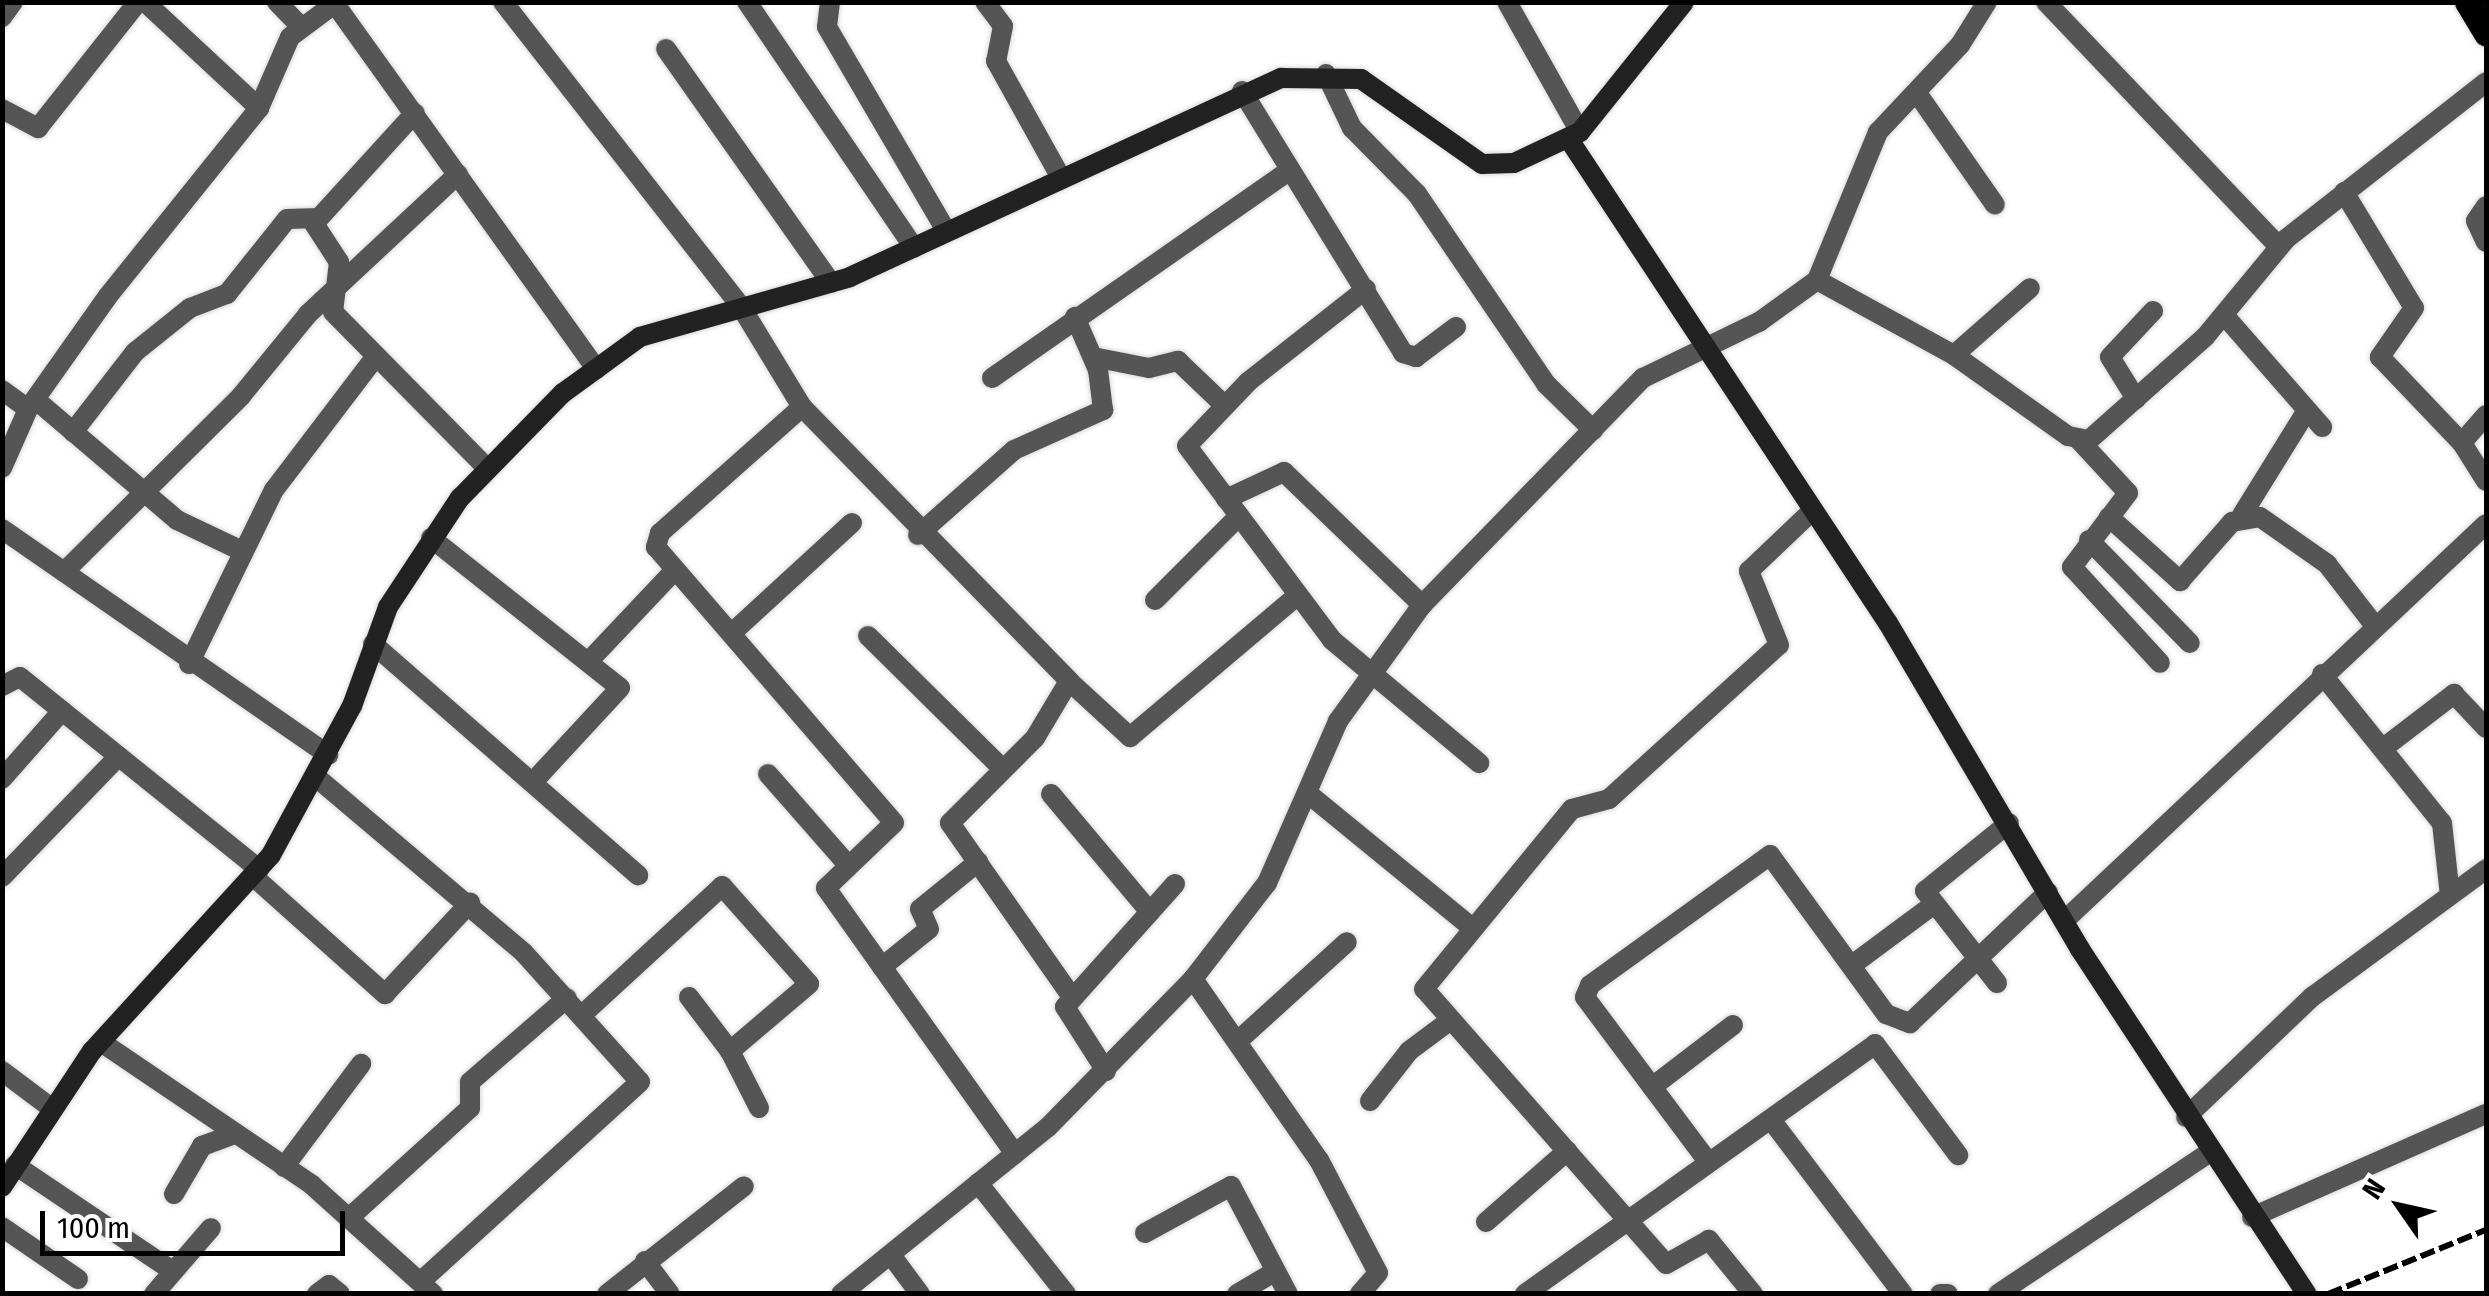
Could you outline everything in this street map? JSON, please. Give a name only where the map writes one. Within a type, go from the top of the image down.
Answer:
[{"type":"main road","points":[[2467,2],[2486,34]]},
{"type":"street","points":[[2,17],[13,2]]},
{"type":"street","points":[[2,109],[38,128],[142,2],[259,108]]},
{"type":"street","points":[[277,2],[299,25]]},
{"type":"street","points":[[503,2],[740,306],[802,407],[918,535],[1130,737],[1297,596]]},
{"type":"street","points":[[746,2],[914,248]]},
{"type":"street","points":[[830,2],[827,27],[946,231]]},
{"type":"street","points":[[985,2],[1003,26],[996,61],[1061,178]]},
{"type":"street","points":[[1507,2],[1575,136],[1701,346],[1812,510],[2009,822],[2064,921],[2186,1117],[2306,1294]]},
{"type":"street","points":[[2,1187],[50,1107],[101,1042],[257,873],[328,755],[373,644],[431,538],[486,467],[596,368],[665,325],[831,283],[914,248],[1242,91],[1326,74],[1382,90],[1482,164],[1514,164],[1575,136],[1684,2]]},
{"type":"street","points":[[841,1294],[1014,1154],[1106,1071],[1193,979],[1268,883],[1367,672],[1422,605],[1643,378],[1701,346],[1750,327],[1817,280],[1878,132],[1917,94],[1987,2]]},
{"type":"street","points":[[2046,2],[2279,246]]},
{"type":"street","points":[[2,468],[32,405],[259,108],[299,25],[336,3],[596,368]]},
{"type":"street","points":[[666,49],[831,283]]},
{"type":"street","points":[[1326,74],[1352,128],[1417,194],[1546,384],[1592,430]]},
{"type":"street","points":[[2079,440],[2136,400],[2224,315],[2279,246],[2486,82]]},
{"type":"street","points":[[1242,91],[1410,357],[1456,326]]},
{"type":"street","points":[[1917,94],[1995,205]]},
{"type":"street","points":[[73,432],[136,352],[190,308],[227,294],[283,222],[313,222],[415,113]]},
{"type":"street","points":[[992,378],[1290,170]]},
{"type":"street","points":[[64,572],[144,496],[330,298],[458,174]]},
{"type":"street","points":[[2344,192],[2414,308],[2380,357],[2462,444],[2486,481]]},
{"type":"street","points":[[2486,206],[2476,221],[2486,242]]},
{"type":"street","points":[[313,222],[339,262],[330,298]]},
{"type":"street","points":[[1817,280],[1954,355],[2079,440],[2128,492],[2072,567],[2160,663]]},
{"type":"street","points":[[1954,355],[2030,288]]},
{"type":"street","points":[[1366,289],[1224,404],[1187,441],[1297,596],[1367,672],[1479,763]]},
{"type":"street","points":[[330,298],[376,356],[486,467]]},
{"type":"street","points":[[2136,400],[2110,357],[2154,311]]},
{"type":"street","points":[[2224,315],[2322,427]]},
{"type":"street","points":[[918,535],[1014,450],[1103,410],[1092,357],[1075,317]]},
{"type":"street","points":[[189,664],[240,550],[376,356]]},
{"type":"street","points":[[1092,357],[1149,368],[1178,361],[1224,404]]},
{"type":"street","points":[[2,390],[73,432],[144,496],[240,550]]},
{"type":"street","points":[[802,407],[660,533],[656,547],[734,632],[894,823],[826,888],[1014,1154]]},
{"type":"street","points":[[2109,517],[2180,580],[2242,514],[2307,410]]},
{"type":"street","points":[[2462,444],[2486,416]]},
{"type":"street","points":[[1155,600],[1233,508],[1284,472],[1422,605]]},
{"type":"street","points":[[1752,1294],[1709,1240],[1669,1266],[1628,1216],[1448,1022],[1424,989],[1471,927],[1572,809],[1609,799],[1779,644],[1749,571],[1812,510]]},
{"type":"street","points":[[2242,514],[2260,517],[2327,564],[2375,626]]},
{"type":"street","points":[[734,632],[852,524]]},
{"type":"street","points":[[2064,921],[2322,674],[2486,524]]},
{"type":"street","points":[[2,529],[189,664],[328,755]]},
{"type":"street","points":[[431,538],[620,690],[532,783]]},
{"type":"street","points":[[2089,540],[2190,642]]},
{"type":"street","points":[[588,662],[674,570]]},
{"type":"street","points":[[868,636],[1002,768]]},
{"type":"street","points":[[373,644],[638,875]]},
{"type":"street","points":[[2322,674],[2386,746],[2442,823],[2450,895]]},
{"type":"street","points":[[5,679],[62,711],[118,756],[257,873],[385,994],[470,903]]},
{"type":"street","points":[[1069,681],[1045,724],[950,818],[1071,996]]},
{"type":"street","points":[[2386,746],[2454,694],[2486,728]]},
{"type":"street","points":[[2,779],[62,711]]},
{"type":"street","points":[[2,877],[118,756]]},
{"type":"street","points":[[768,774],[848,865]]},
{"type":"street","points":[[101,1042],[284,1167],[350,1217],[426,1288],[639,1085],[583,1014],[470,903],[316,777]]},
{"type":"street","points":[[1051,794],[1150,912]]},
{"type":"street","points":[[1310,796],[1471,927]]},
{"type":"street","points":[[1996,984],[1930,907],[1932,881],[2009,822]]},
{"type":"street","points":[[1706,1158],[1586,990],[1760,857],[1780,861],[1886,1014],[1910,1023],[2048,892]]},
{"type":"street","points":[[882,967],[929,929],[920,909],[978,862]]},
{"type":"street","points":[[2186,1117],[2312,996],[2486,869]]},
{"type":"street","points":[[1106,1071],[1064,1018],[1071,996],[1176,884]]},
{"type":"street","points":[[583,1014],[722,886],[809,984],[730,1051]]},
{"type":"street","points":[[1852,966],[1930,907]]},
{"type":"street","points":[[1240,1039],[1347,942]]},
{"type":"street","points":[[1193,979],[1240,1039],[1378,1272],[1360,1294]]},
{"type":"street","points":[[688,997],[730,1051],[758,1108]]},
{"type":"street","points":[[350,1217],[470,1108],[470,1082],[567,998]]},
{"type":"street","points":[[1370,1101],[1408,1051],[1448,1022]]},
{"type":"street","points":[[1652,1087],[1733,1025]]},
{"type":"street","points":[[1525,1294],[1706,1158],[1772,1121],[1876,1044],[1958,1155]]},
{"type":"street","points":[[284,1167],[361,1064]]},
{"type":"street","points":[[2,1071],[50,1107]]},
{"type":"street","points":[[2252,1218],[2486,1114]]},
{"type":"street","points":[[1772,1121],[1903,1294]]},
{"type":"street","points":[[174,1194],[202,1146],[233,1135]]},
{"type":"street","points":[[1486,1222],[1567,1150]]},
{"type":"street","points":[[1998,1294],[2209,1153]]},
{"type":"street","points":[[15,1165],[173,1270]]},
{"type":"street","points":[[978,1184],[1066,1294]]},
{"type":"street","points":[[607,1294],[744,1186]]},
{"type":"street","points":[[1145,1233],[1232,1186],[1288,1294]]},
{"type":"street","points":[[2,1227],[78,1279]]},
{"type":"street","points":[[154,1294],[211,1228]]},
{"type":"street","points":[[890,1256],[920,1294]]},
{"type":"street","points":[[646,1260],[670,1294]]},
{"type":"street","points":[[1237,1294],[1274,1272]]},
{"type":"street","points":[[317,1294],[329,1285],[340,1294]]},
{"type":"street","points":[[1940,1294],[1948,1294]]},
{"type":"railway","points":[[2328,1294],[2486,1230]]}]
